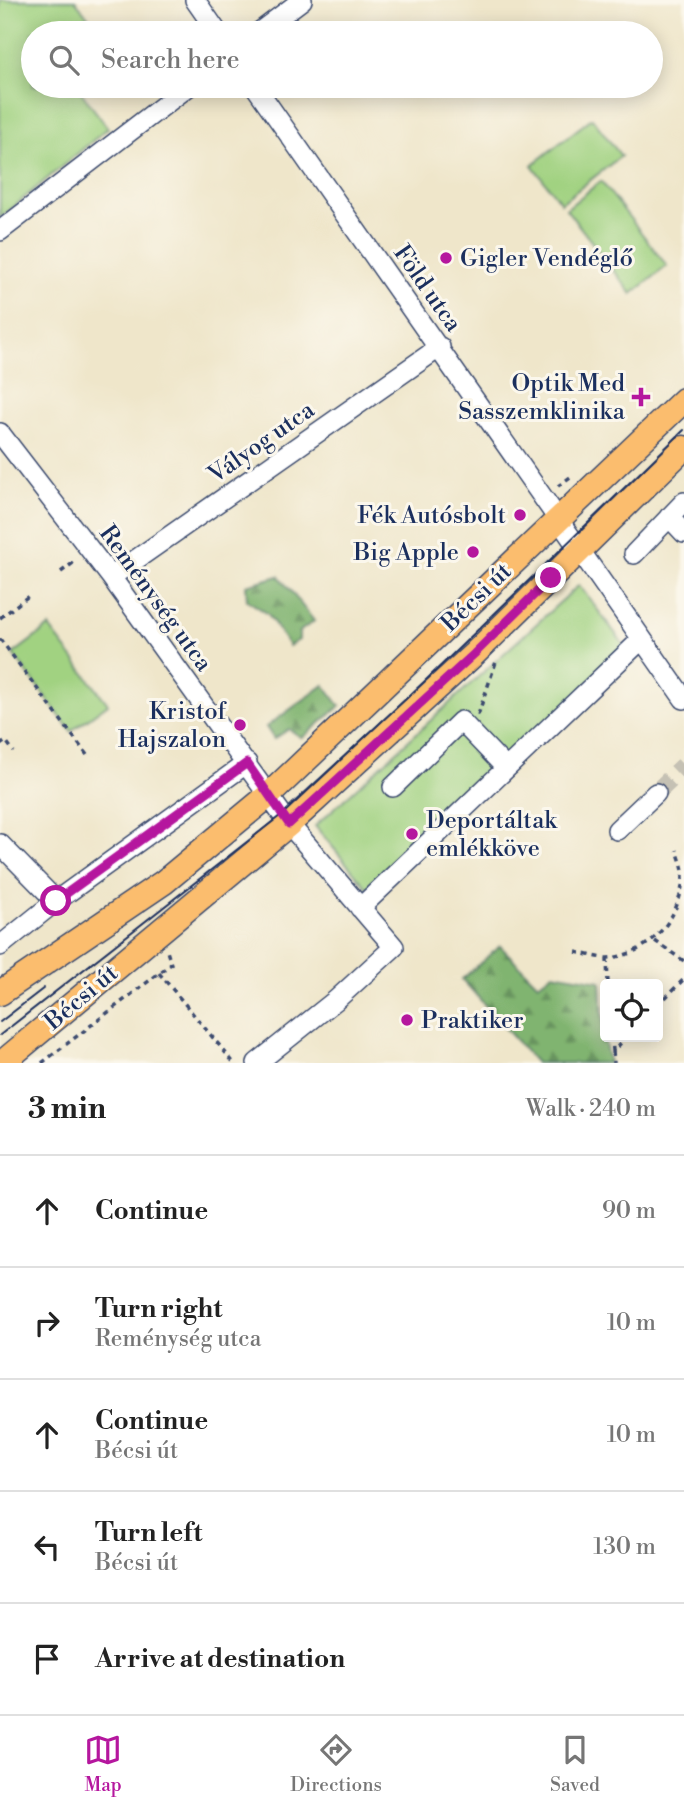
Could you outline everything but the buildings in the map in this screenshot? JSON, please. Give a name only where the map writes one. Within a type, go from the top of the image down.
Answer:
[{"type":"main road","name":"Bécsi út","points":[[0,993],[164,882],[269,795],[684,400]]},
{"type":"main road","name":"Bécsi út","points":[[2,1063],[289,824],[474,654],[684,448]]},
{"type":"street","points":[[195,0],[210,21]]},
{"type":"street","points":[[274,21],[302,0]]},
{"type":"street","points":[[0,231],[173,98]]},
{"type":"street","name":"Föld utca","points":[[264,98],[440,347],[557,520],[682,692]]},
{"type":"street","name":"Vályog utca","points":[[111,577],[440,347]]},
{"type":"street","name":"Reménység utca","points":[[0,433],[111,577],[269,795]]},
{"type":"street","points":[[634,554],[684,502]]},
{"type":"street","points":[[669,517],[684,533]]},
{"type":"street","points":[[360,908],[506,768],[588,682],[642,639]]},
{"type":"street","points":[[393,787],[461,721],[506,768]]},
{"type":"street","points":[[0,946],[56,901],[247,763]]},
{"type":"street","points":[[617,830],[656,793]]},
{"type":"street","points":[[257,1063],[317,1015],[394,947],[289,824],[269,795]]},
{"type":"street","points":[[0,844],[56,901]]},
{"type":"path","points":[[0,618],[31,594]]},
{"type":"path","points":[[0,639],[90,759]]},
{"type":"path","points":[[472,733],[500,650]]},
{"type":"path","points":[[0,746],[6,741],[14,752]]},
{"type":"path","points":[[576,952],[607,958],[632,953],[654,941],[672,921],[683,897],[683,873],[677,850]]},
{"type":"path","points":[[654,941],[684,961]]},
{"type":"path","points":[[42,1063],[171,964],[166,946]]},
{"type":"path","points":[[607,958],[608,979]]},
{"type":"path","points":[[159,973],[234,1063]]},
{"type":"path","points":[[663,1000],[684,979]]},
{"type":"path","points":[[612,1042],[614,1063]]},
{"type":"path","points":[[613,1051],[622,1042]]},
{"type":"green space","points":[[0,0],[75,0],[91,21],[21,21],[21,98],[86,98],[108,128],[0,218]]},
{"type":"green space","points":[[592,118],[621,156],[561,203],[532,165]]},
{"type":"green space","points":[[601,181],[667,266],[632,294],[566,209]]},
{"type":"green space","points":[[279,576],[314,621],[299,632],[299,640],[289,646],[268,614],[247,600],[246,585]]},
{"type":"green space","points":[[579,585],[627,649],[367,888],[315,826]]},
{"type":"green space","points":[[49,627],[108,704],[71,731],[13,654]]},
{"type":"green space","points":[[324,685],[340,706],[302,738],[289,729],[274,739],[266,727]]},
{"type":"green space","points":[[500,946],[538,984],[553,973],[600,981],[600,1042],[605,1042],[609,1063],[536,1063],[462,979]]},
{"type":"tunnel","points":[[656,793],[684,766]]},
{"type":"tram line","points":[[0,1035],[285,812],[427,679],[684,430]]},
{"type":"tram line","points":[[0,1022],[44,988]]},
{"type":"place","name":"Gigler Vendéglő","points":[[446,258]]},
{"type":"place","name":"Optik Med Sasszemklinika","points":[[641,397]]},
{"type":"place","name":"Fék Autósbolt","points":[[520,515]]},
{"type":"place","name":"Big Apple","points":[[473,552]]},
{"type":"place","name":"Kristof Hajszalon","points":[[240,725]]},
{"type":"place","name":"Deportáltak emlékköve","points":[[412,834]]},
{"type":"place","name":"Praktiker","points":[[407,1020]]},
{"type":"route","points":[[56,901],[247,763],[289,824],[474,654],[551,578]]}]
